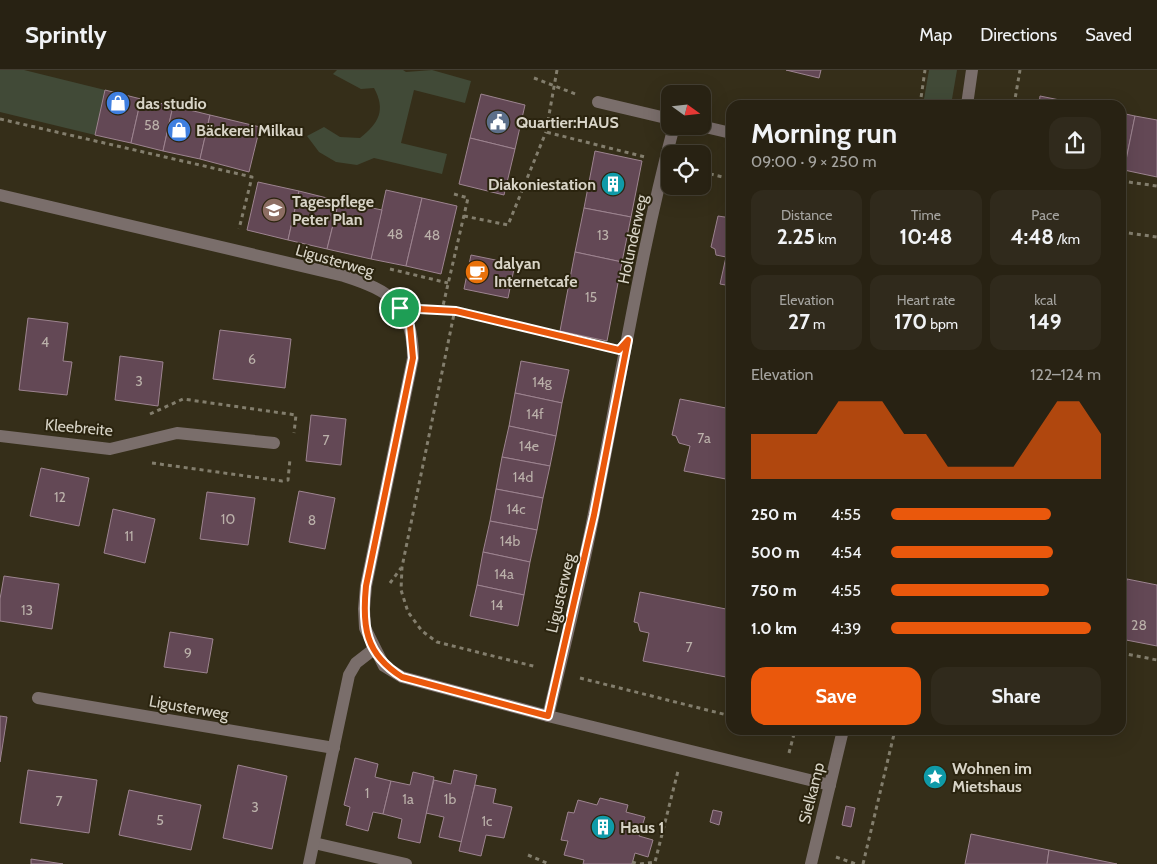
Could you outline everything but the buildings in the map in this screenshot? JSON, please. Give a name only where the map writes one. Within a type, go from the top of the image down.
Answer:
[{"type":"street","points":[[968,100],[972,70]]},
{"type":"street","points":[[598,102],[661,117]]},
{"type":"street","points":[[711,128],[726,132]]},
{"type":"street","name":"Holunderweg","points":[[624,359],[661,177]]},
{"type":"street","name":"Ligusterweg","points":[[0,196],[344,276],[368,284],[389,295],[400,308],[410,326],[413,358],[366,586],[364,609],[365,628],[374,650],[384,666],[402,677],[548,716],[830,785]]},
{"type":"street","name":"Ligusterweg","points":[[548,716],[594,515],[624,359]]},
{"type":"street","name":"Kleebreite","points":[[0,436],[110,449],[177,433],[274,443]]},
{"type":"street","points":[[309,864],[349,675],[356,663],[374,650]]},
{"type":"street","name":"Ligusterweg","points":[[38,698],[334,748]]},
{"type":"street","name":"Sielkamp","points":[[811,864],[842,735]]},
{"type":"street","points":[[314,843],[406,864]]},
{"type":"path","points":[[464,216],[508,225],[546,132],[557,70]]},
{"type":"path","points":[[921,100],[925,70]]},
{"type":"path","points":[[1015,100],[1020,70]]},
{"type":"path","points":[[534,78],[553,85]]},
{"type":"path","points":[[0,119],[252,176]]},
{"type":"path","points":[[546,132],[661,161]]},
{"type":"path","points":[[711,174],[726,179]]},
{"type":"path","points":[[1126,182],[1157,186]]},
{"type":"path","points":[[442,310],[468,198],[454,194]]},
{"type":"path","points":[[1126,233],[1157,237]]},
{"type":"path","points":[[400,308],[456,311],[619,350],[628,340]]},
{"type":"path","points":[[402,567],[454,314],[442,310]]},
{"type":"path","points":[[1126,654],[1157,660]]},
{"type":"path","points":[[789,753],[793,735]]},
{"type":"path","points":[[863,864],[895,735]]},
{"type":"path","points":[[632,862],[639,864],[655,862],[672,794]]},
{"type":"path","points":[[528,855],[549,864]]},
{"type":"green space","points":[[0,70],[24,70],[105,90],[95,135],[0,112]]},
{"type":"green space","points":[[337,70],[403,70],[406,72],[432,70],[471,81],[465,103],[414,90],[401,143],[447,154],[442,174],[374,158],[357,165],[336,162],[319,152],[307,136],[324,127],[340,137],[360,138],[372,127],[379,116],[380,103],[374,88],[361,89],[333,74]]},
{"type":"green space","points":[[929,70],[957,70],[952,100],[924,100]]},
{"type":"place","name":"das studio","points":[[118,103]]},
{"type":"place","name":"Quartier:HAUS","points":[[498,122]]},
{"type":"place","name":"Bäckerei Milkau","points":[[179,130]]},
{"type":"place","name":"Diakoniestation","points":[[613,184]]},
{"type":"place","name":"Tagespflege Peter Plan","points":[[274,210]]},
{"type":"place","name":"dalyan Internetcafe","points":[[477,272]]},
{"type":"place","name":"Wohnen im Mietshaus","points":[[935,777]]},
{"type":"place","name":"Haus 1","points":[[603,827]]},
{"type":"route","points":[[400,308],[456,311],[619,350],[628,340],[594,515],[548,716],[402,677],[384,666],[374,650],[365,628],[366,586],[413,358],[410,326],[400,308]]}]
